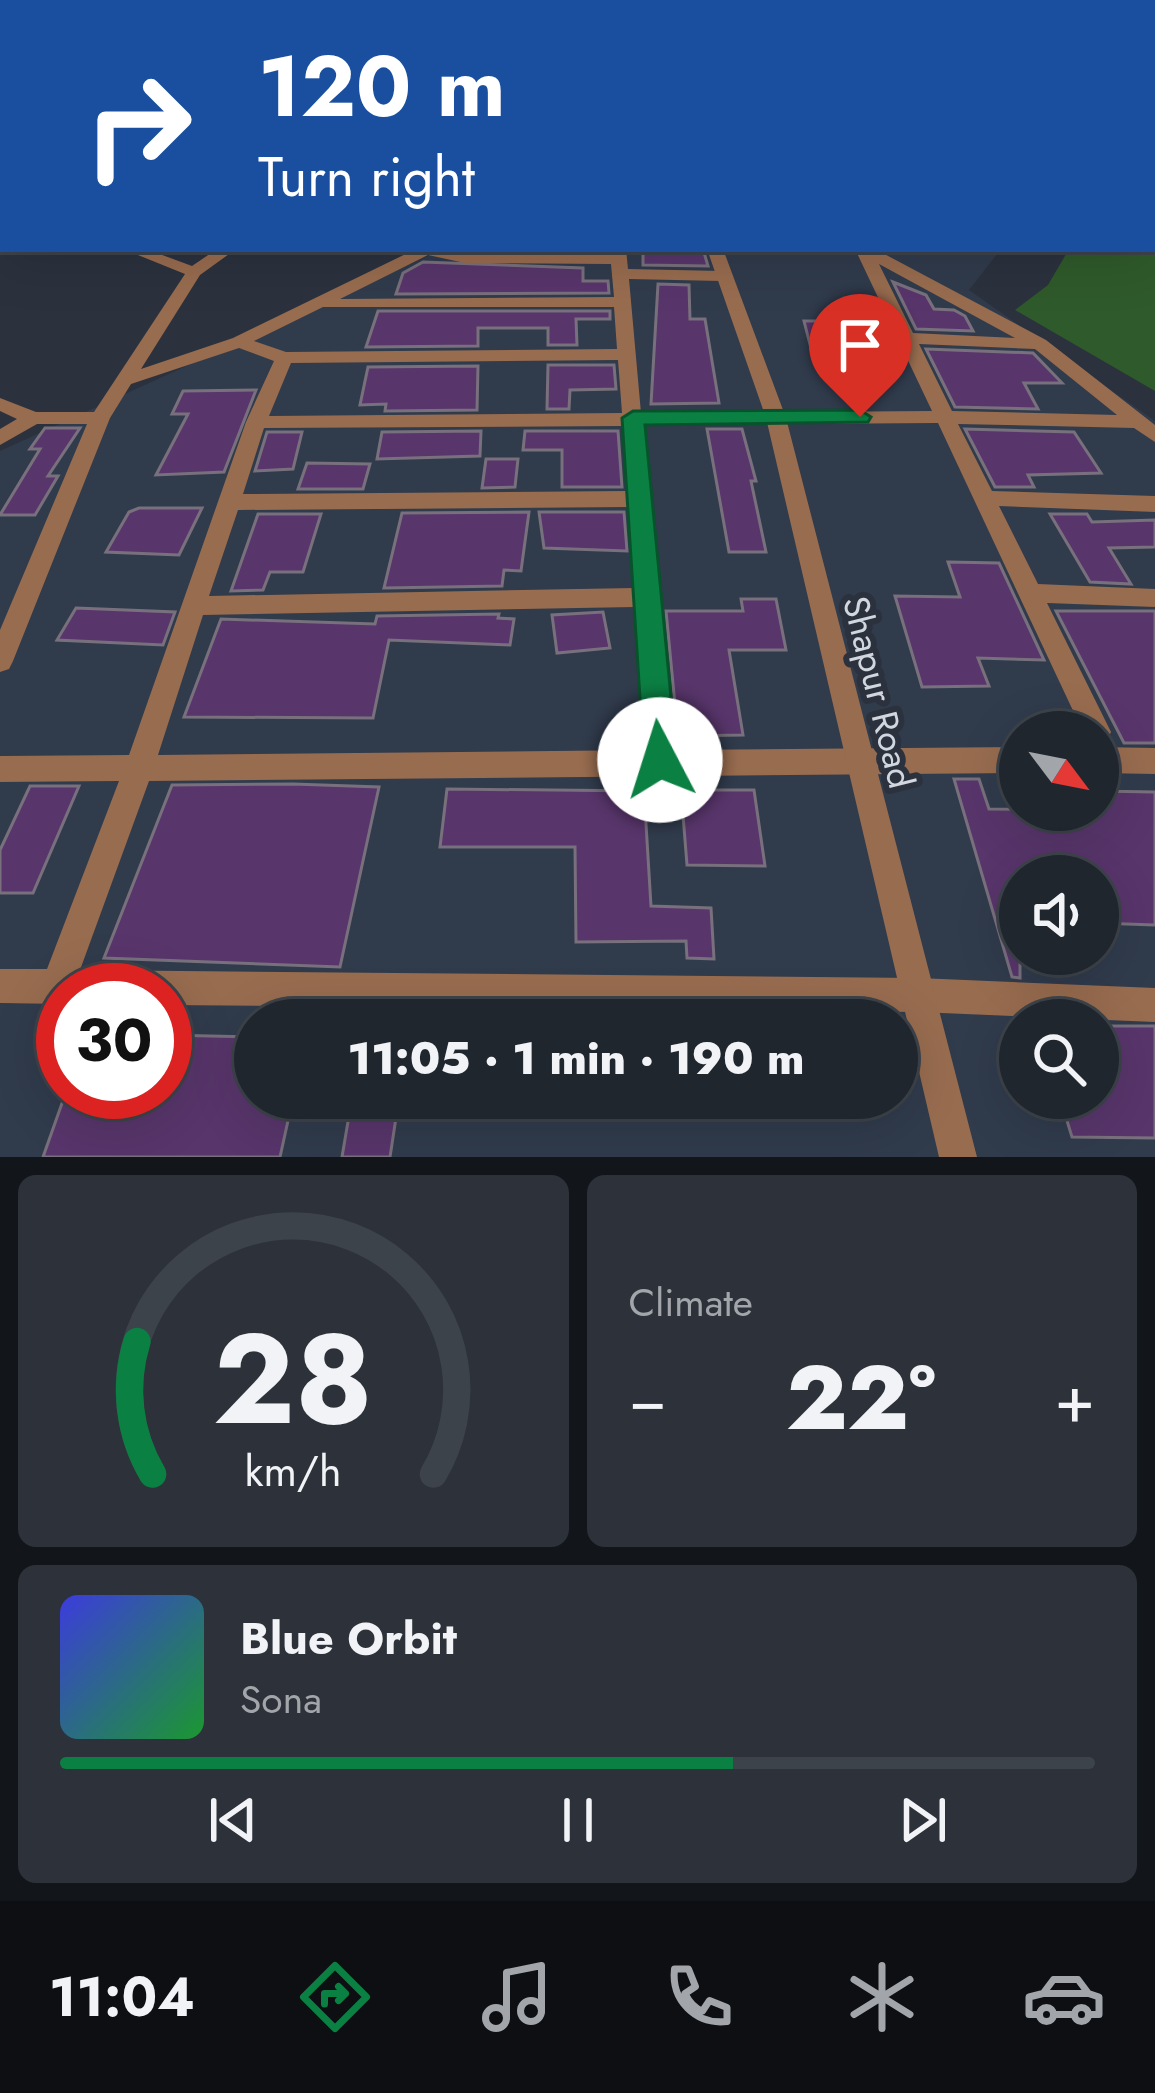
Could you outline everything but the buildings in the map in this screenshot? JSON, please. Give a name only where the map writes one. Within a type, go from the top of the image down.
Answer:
[{"type":"street","points":[[138,252],[194,272]]},
{"type":"street","points":[[0,661],[100,418],[194,272],[224,252]]},
{"type":"street","points":[[126,380],[238,342],[421,252]]},
{"type":"street","points":[[440,252],[466,258],[718,262]]},
{"type":"street","points":[[865,252],[1084,711]]},
{"type":"street","points":[[870,252],[1040,344],[1155,435]]},
{"type":"street","points":[[620,261],[660,760]]},
{"type":"street","name":"Shapur Road","points":[[718,262],[776,418],[958,1157]]},
{"type":"street","points":[[319,304],[621,302]]},
{"type":"street","points":[[905,338],[1040,344]]},
{"type":"street","points":[[238,342],[284,358],[628,354]]},
{"type":"street","points":[[66,963],[140,765],[256,422],[284,358]]},
{"type":"street","points":[[0,404],[33,418],[100,418]]},
{"type":"street","points":[[256,422],[944,417],[1136,422]]},
{"type":"street","points":[[0,438],[33,418]]},
{"type":"street","points":[[983,498],[1155,504]]},
{"type":"street","points":[[229,502],[639,499]]},
{"type":"street","points":[[1030,593],[1155,598]]},
{"type":"street","points":[[194,606],[647,597]]},
{"type":"street","points":[[1119,752],[1155,761]]},
{"type":"street","points":[[0,769],[999,760]]},
{"type":"street","points":[[0,986],[36,987]]},
{"type":"street","points":[[192,988],[918,995],[1155,1005]]},
{"type":"shaded area","points":[[436,252],[999,252],[969,290],[1155,421],[1155,1157],[0,1157],[0,451]]},
{"type":"green space","points":[[1067,252],[1155,252],[1155,391],[1015,310],[1048,285]]},
{"type":"route","points":[[660,760],[633,418],[860,417]]}]
